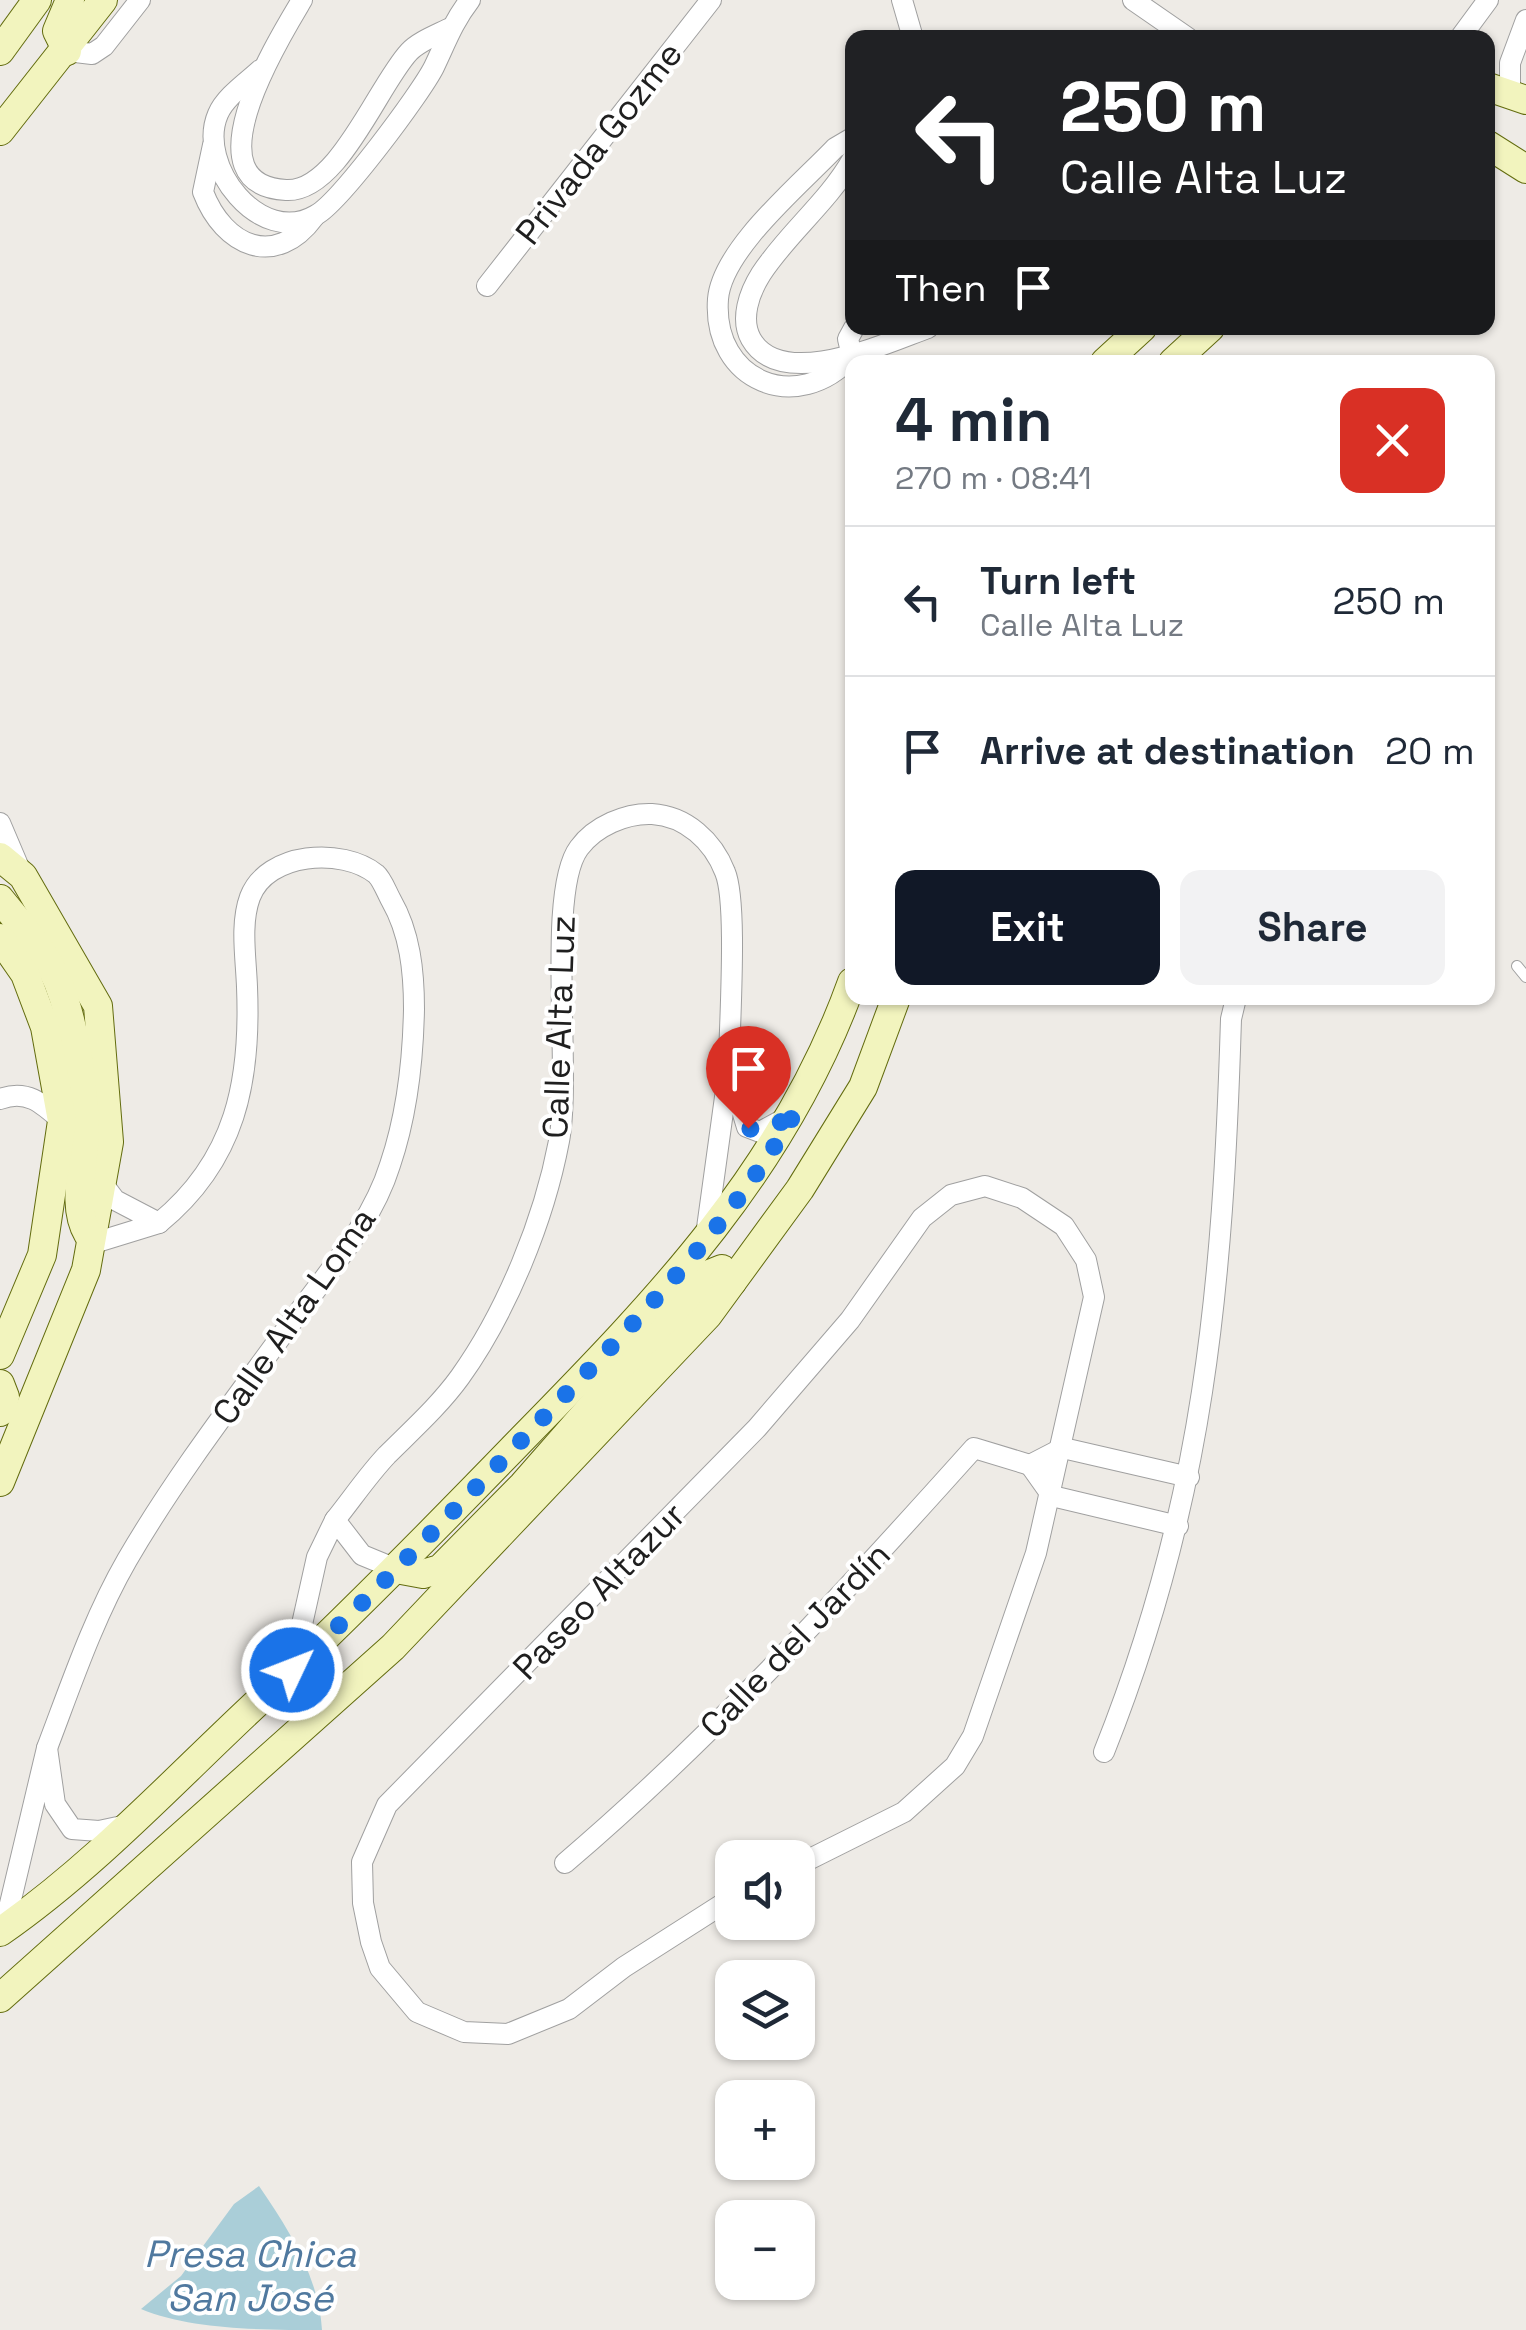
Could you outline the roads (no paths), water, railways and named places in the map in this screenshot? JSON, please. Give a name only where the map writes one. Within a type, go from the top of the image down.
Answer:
[{"type":"street","points":[[0,52],[37,0]]},
{"type":"street","points":[[67,51],[57,31],[70,0]]},
{"type":"street","points":[[0,131],[67,51],[103,0]]},
{"type":"street","points":[[67,51],[92,54],[104,46],[140,0]]},
{"type":"street","points":[[302,0],[260,70],[219,110],[203,192],[227,231],[260,247],[289,244],[338,196],[434,69],[448,29],[470,0]]},
{"type":"street","name":"Privada Gozme","points":[[487,286],[711,0]]},
{"type":"street","points":[[902,0],[911,30]]},
{"type":"street","points":[[1134,0],[1177,30]]},
{"type":"street","points":[[1466,30],[1488,0]]},
{"type":"street","points":[[1508,93],[1510,64],[1526,20]]},
{"type":"street","points":[[260,70],[242,135],[245,164],[268,186],[301,189],[330,168],[410,50],[448,29]]},
{"type":"street","points":[[1495,69],[1510,64]]},
{"type":"street","points":[[845,142],[739,249],[718,297],[732,360],[754,377],[784,389],[812,386],[836,374],[845,364]]},
{"type":"street","points":[[213,143],[229,186],[249,206],[280,220],[314,217]]},
{"type":"street","points":[[1495,149],[1526,169]]},
{"type":"street","points":[[845,169],[760,275],[746,308],[746,329],[758,350],[786,364],[845,357]]},
{"type":"street","points":[[855,355],[909,335]]},
{"type":"street","points":[[1113,355],[1134,335]]},
{"type":"street","points":[[1181,355],[1202,335]]},
{"type":"street","name":"Calle Alta Luz","points":[[292,1670],[318,1557],[335,1520],[460,1378],[522,1259],[559,1140],[564,1078],[562,903],[567,871],[580,847],[604,826],[636,814],[662,815],[690,826],[710,844],[727,874],[729,1068],[705,1241]]},
{"type":"street","points":[[0,824],[23,876],[98,1006],[109,1142],[94,1243],[0,1482]]},
{"type":"street","points":[[0,857],[23,876]]},
{"type":"street","name":"Calle Alta Loma","points":[[2,1930],[47,1748],[100,1612],[126,1561],[236,1398],[367,1218],[390,1166],[413,1058],[414,992],[406,926],[377,874],[340,860],[315,857],[286,864],[265,876],[251,893],[245,919],[250,1052],[239,1105],[219,1154],[198,1184],[159,1223],[94,1243]]},
{"type":"street","points":[[0,899],[58,981],[78,1062],[85,1128],[80,1205],[83,1226],[94,1243]]},
{"type":"street","points":[[0,938],[24,974],[44,1027],[62,1120],[42,1255],[0,1354]]},
{"type":"street","points":[[2,1930],[127,1824],[292,1670],[396,1569],[685,1268],[797,1109],[832,1040],[845,1002]]},
{"type":"street","points":[[0,1998],[393,1646],[562,1474],[708,1315],[800,1188],[862,1087],[893,1005]]},
{"type":"street","points":[[1104,1752],[1133,1680],[1189,1477],[1216,1308],[1225,1211],[1234,1005]]},
{"type":"street","name":"Calle Alta Luz","points":[[729,1068],[748,1128],[760,1132],[774,1127],[797,1109]]},
{"type":"street","points":[[0,1100],[13,1094],[37,1098],[62,1120]]},
{"type":"street","points":[[103,1184],[115,1200],[159,1223]]},
{"type":"street","name":"Paseo Altazur","points":[[715,1909],[624,1967],[569,2009],[508,2034],[464,2032],[418,2012],[380,1968],[363,1903],[362,1862],[387,1804],[757,1428],[850,1320],[922,1218],[951,1195],[985,1186],[1022,1198],[1064,1226],[1086,1260],[1094,1297],[1052,1496],[987,1704],[954,1766],[904,1812],[815,1856]]},
{"type":"street","points":[[335,1520],[362,1555],[396,1569],[424,1574],[440,1569],[522,1486],[704,1279],[722,1270],[732,1282]]},
{"type":"street","points":[[0,1384],[5,1397],[0,1412]]},
{"type":"street","name":"Calle del Jardín","points":[[565,1863],[632,1806],[810,1632],[974,1448],[1030,1465]]},
{"type":"street","points":[[1178,1526],[1052,1496],[1030,1465],[1064,1448],[1189,1477]]},
{"type":"street","name":"Calle Alta Loma","points":[[47,1748],[55,1804],[72,1829],[99,1832],[127,1824]]},
{"type":"lane","points":[[1517,966],[1526,976]]},
{"type":"water","name":"Presa Chica San José","points":[[259,2186],[291,2236],[308,2272],[322,2330],[205,2325],[141,2309],[181,2276],[234,2204]]}]
